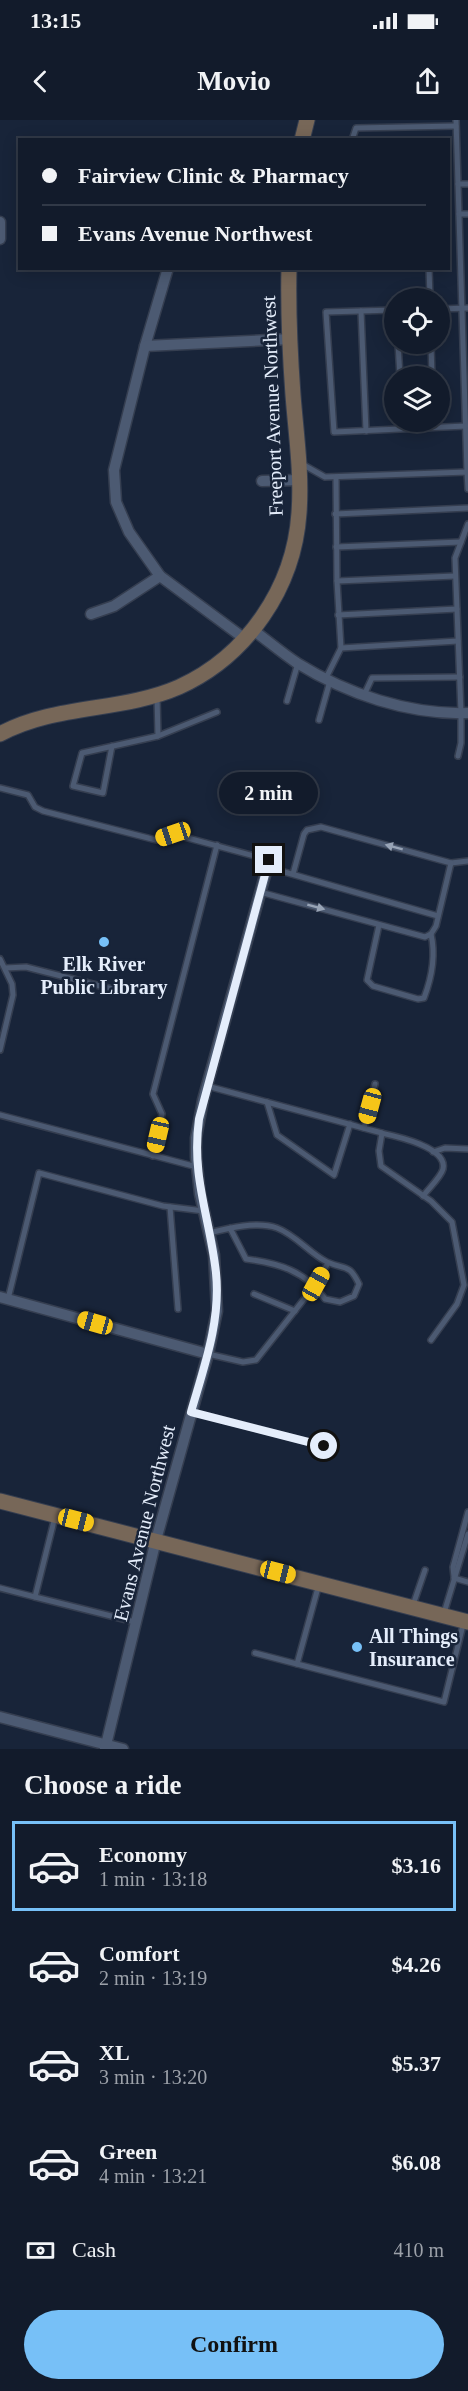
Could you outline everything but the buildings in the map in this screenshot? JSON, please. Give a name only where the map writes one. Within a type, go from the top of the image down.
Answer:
[{"type":"street","points":[[302,138],[307,120]]},
{"type":"street","points":[[0,222],[0,239]]},
{"type":"street","points":[[167,270],[145,346],[114,470],[114,486],[122,517],[160,576],[249,635],[328,679],[364,695],[418,709],[464,713]]},
{"type":"street","name":"Freeport Avenue Northwest","points":[[0,734],[18,724],[136,700],[178,687],[215,666],[249,635],[274,600],[292,555],[299,511],[289,270]]},
{"type":"street","points":[[145,346],[291,339]]},
{"type":"street","points":[[262,481],[299,480]]},
{"type":"street","points":[[91,614],[114,606],[160,576]]},
{"type":"street","name":"Evans Avenue Northwest","points":[[105,1747],[156,1540],[208,1354],[217,1311],[214,1255],[197,1167],[196,1137],[207,1086],[269,859]]},
{"type":"street","points":[[4,1298],[208,1354]]},
{"type":"street","points":[[0,1501],[412,1606],[466,1622]]},
{"type":"street","points":[[0,1717],[105,1747],[123,1749]]},
{"type":"lane","points":[[353,138],[356,128],[456,123],[461,273],[465,308],[468,489]]},
{"type":"lane","points":[[450,161],[457,161]]},
{"type":"lane","points":[[458,184],[468,184]]},
{"type":"lane","points":[[459,214],[468,214]]},
{"type":"lane","points":[[460,242],[468,242]]},
{"type":"lane","points":[[429,270],[430,288]]},
{"type":"lane","points":[[461,273],[468,273]]},
{"type":"lane","points":[[450,309],[465,308]]},
{"type":"lane","points":[[384,310],[327,312],[334,432],[384,430]]},
{"type":"lane","points":[[361,311],[366,431]]},
{"type":"lane","points":[[450,426],[466,426]]},
{"type":"lane","points":[[298,461],[325,477],[467,472]]},
{"type":"lane","points":[[319,720],[328,679],[341,648],[335,514],[336,477]]},
{"type":"lane","points":[[335,514],[468,508]]},
{"type":"lane","points":[[458,756],[464,713],[460,677],[455,558],[468,524]]},
{"type":"lane","points":[[336,547],[461,542]]},
{"type":"lane","points":[[337,581],[455,576]]},
{"type":"lane","points":[[338,615],[457,609]]},
{"type":"lane","points":[[341,648],[458,641]]},
{"type":"lane","points":[[287,700],[297,663]]},
{"type":"lane","points":[[364,695],[372,678],[460,677]]},
{"type":"lane","points":[[157,694],[158,736]]},
{"type":"lane","points":[[112,746],[103,794],[73,786],[82,753],[112,746],[158,736],[217,712]]},
{"type":"lane","points":[[0,788],[28,795],[35,807],[54,814],[156,840],[173,834],[217,845],[269,859],[292,874],[438,916]]},
{"type":"lane","points":[[292,874],[303,834],[307,830],[321,827],[451,863],[468,861]]},
{"type":"lane","points":[[153,1156],[162,1114],[153,1095],[217,845]]},
{"type":"lane","points":[[379,924],[367,980],[373,986],[418,999],[424,998],[430,980],[435,948],[431,934],[438,916],[451,863]]},
{"type":"lane","points":[[260,892],[425,937],[431,934]]},
{"type":"lane","points":[[0,959],[12,984],[13,995],[0,1050]]},
{"type":"lane","points":[[4,968],[26,967],[116,990]]},
{"type":"lane","points":[[364,1128],[375,1084]]},
{"type":"lane","points":[[207,1086],[403,1138],[433,1152],[442,1162],[443,1169],[423,1196]]},
{"type":"lane","points":[[267,1102],[278,1135],[334,1175],[350,1125]]},
{"type":"lane","points":[[0,1115],[197,1167]]},
{"type":"lane","points":[[381,1133],[381,1166],[423,1196],[452,1222],[464,1286],[457,1305],[431,1340]]},
{"type":"lane","points":[[433,1152],[445,1148],[468,1149]]},
{"type":"lane","points":[[4,1298],[39,1173],[170,1207],[204,1211]]},
{"type":"lane","points":[[170,1207],[178,1309]]},
{"type":"lane","points":[[209,1233],[230,1228],[243,1225],[278,1228],[328,1263],[343,1265],[353,1271],[359,1284],[354,1296],[340,1302],[326,1299],[316,1284],[296,1272],[273,1262],[246,1259],[230,1228]]},
{"type":"lane","points":[[208,1354],[243,1362],[256,1360],[316,1284],[328,1263]]},
{"type":"lane","points":[[254,1294],[295,1311]]},
{"type":"lane","points":[[191,1412],[324,1446]]},
{"type":"lane","points":[[454,1578],[453,1567],[468,1512]]},
{"type":"lane","points":[[35,1597],[56,1515]]},
{"type":"lane","points":[[443,1615],[468,1534]]},
{"type":"lane","points":[[412,1606],[424,1570]]},
{"type":"lane","points":[[454,1578],[468,1582]]},
{"type":"lane","points":[[297,1664],[319,1582]]},
{"type":"lane","points":[[0,1588],[136,1622]]},
{"type":"lane","points":[[255,1653],[444,1702],[466,1622]]},
{"type":"place","name":"Elk River Public Library","points":[[104,942]]},
{"type":"place","name":"All Things Insurance","points":[[357,1647]]},
{"type":"route","points":[[269,860],[203,1100],[196,1137],[200,1194],[214,1255],[217,1311],[208,1354],[191,1412],[324,1446]]}]
